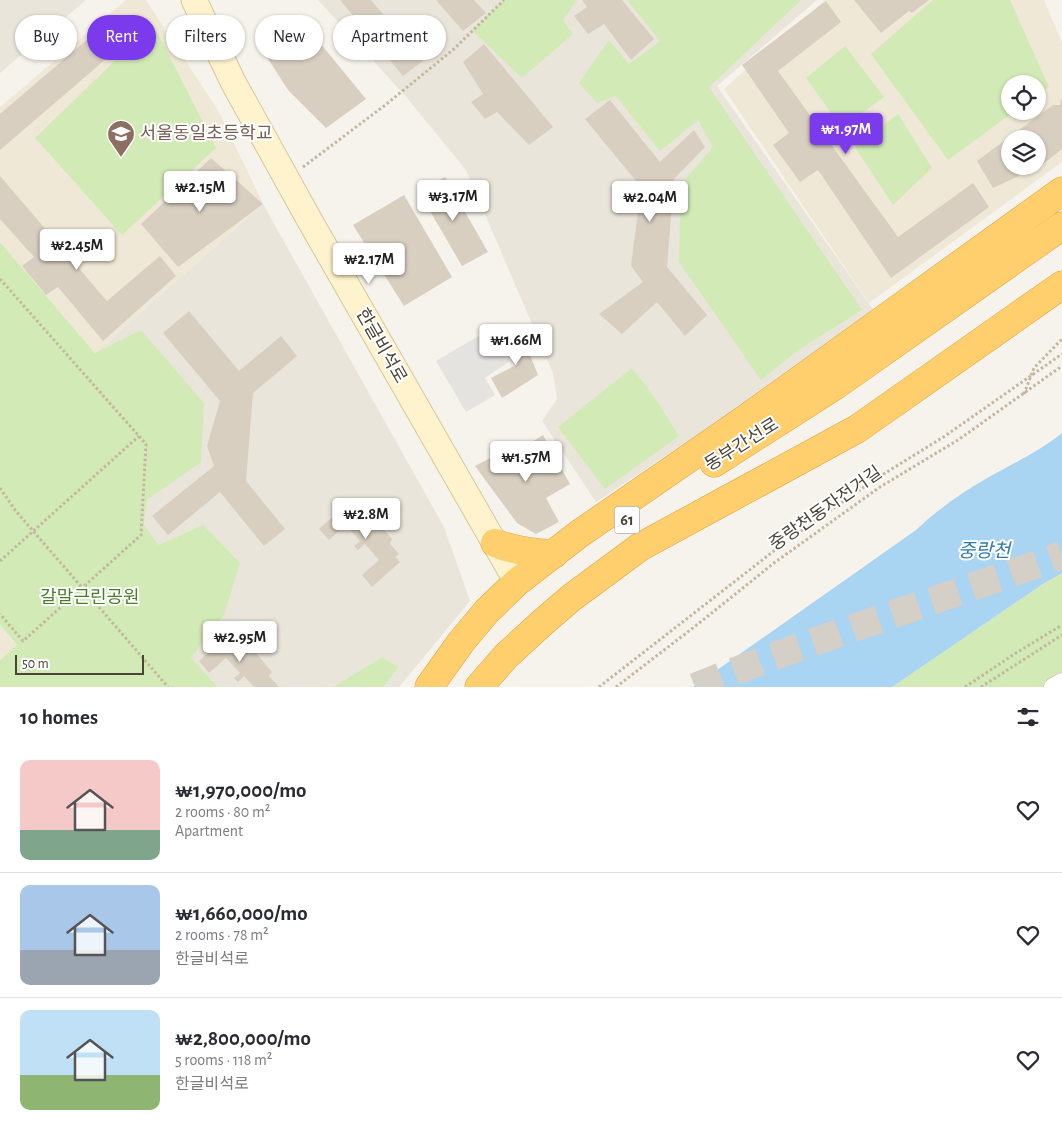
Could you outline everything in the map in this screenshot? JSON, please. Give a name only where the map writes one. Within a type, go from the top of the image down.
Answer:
[{"type":"highway","points":[[429,687],[461,642],[487,611],[517,582],[579,534],[760,409],[1062,190]]},
{"type":"highway","name":"동부간선로","points":[[444,687],[498,624],[582,551],[682,483],[836,385],[1062,226]]},
{"type":"highway","points":[[480,687],[506,656],[542,623],[571,598],[640,547],[857,430],[1062,285]]},
{"type":"highway","points":[[495,543],[510,550],[554,554]]},
{"type":"main road","name":"한글비석로","points":[[194,0],[233,82],[287,180],[517,582]]},
{"type":"street","points":[[1053,687],[1062,682]]},
{"type":"path","points":[[287,180],[384,106],[454,49],[504,0]]},
{"type":"path","points":[[0,279],[146,444],[141,535],[23,640],[0,614]]},
{"type":"path","points":[[1023,395],[1034,368],[1062,340]]},
{"type":"path","points":[[599,687],[796,535],[874,480],[945,436],[1062,354]]},
{"type":"path","name":"중랑천동자전거길","points":[[616,687],[774,563],[880,487],[958,440],[1062,366]]},
{"type":"path","points":[[0,560],[139,436]]},
{"type":"path","points":[[0,488],[15,510],[168,687]]},
{"type":"path","points":[[965,687],[1062,625]]},
{"type":"path","points":[[981,687],[1062,635]]},
{"type":"shaded area","points":[[0,0],[86,0],[68,15],[15,15],[15,60],[0,73]]},
{"type":"shaded area","name":"서울동일초등학교","points":[[126,0],[146,0],[156,15],[108,15]]},
{"type":"shaded area","points":[[318,0],[817,0],[717,86],[877,315],[596,502],[542,421],[557,399],[553,373],[466,170],[407,98],[372,60],[446,60],[446,15],[333,15],[333,17]]},
{"type":"shaded area","points":[[825,0],[1044,0],[1062,43],[1062,162],[1046,174],[1046,130],[1001,130],[1001,175],[1044,175],[869,303],[724,89]]},
{"type":"shaded area","name":"서울동일초등학교","points":[[156,15],[166,31],[166,60],[185,60],[219,112],[263,204],[95,353],[0,242],[0,107],[55,60],[77,60],[77,42],[87,33],[87,60],[156,60]]},
{"type":"shaded area","points":[[263,204],[444,527],[470,601],[399,687],[383,687],[399,667],[382,657],[333,687],[218,687],[191,658],[224,615],[159,545],[144,525],[147,500],[201,461],[95,353]]},
{"type":"shaded area","points":[[494,327],[510,361],[485,378],[495,395],[466,412],[436,361]]},
{"type":"shaded area","points":[[0,625],[17,646],[0,660]]},
{"type":"green space","points":[[504,0],[575,0],[576,2],[563,20],[573,34],[522,78],[472,30]]},
{"type":"green space","points":[[627,0],[801,0],[709,87],[862,310],[797,351],[761,380],[679,262],[683,182],[713,147],[698,120],[660,151],[616,96],[597,103],[579,83],[609,40],[629,64],[660,41]]},
{"type":"green space","points":[[933,0],[1010,0],[1044,75],[1001,75],[1001,120],[1003,120],[948,160],[871,54]]},
{"type":"green space","points":[[156,30],[166,50],[166,60],[171,60],[216,148],[122,235],[35,138],[116,60],[156,60]]},
{"type":"green space","points":[[845,46],[884,97],[842,128],[806,78]]},
{"type":"green space","points":[[898,114],[932,168],[893,205],[855,147]]},
{"type":"green space","name":"갈말근린공원","points":[[0,242],[95,353],[141,330],[204,403],[201,462],[147,500],[144,525],[159,545],[203,525],[240,563],[224,615],[191,658],[218,687],[0,687],[0,660],[17,645],[0,625]]},
{"type":"green space","points":[[632,368],[653,395],[679,436],[605,489],[558,427]]},
{"type":"green space","points":[[1062,573],[1062,687],[892,687],[1043,584]]},
{"type":"green space","points":[[382,657],[399,667],[383,687],[333,687]]},
{"type":"water","name":"중랑천","points":[[1062,433],[1062,573],[892,687],[693,687],[916,530],[960,495],[1036,451]]},
{"type":"building","points":[[340,0],[371,0],[384,15],[352,15]]},
{"type":"building","points":[[436,0],[474,0],[486,13],[463,31]]},
{"type":"building","points":[[582,0],[622,0],[654,39],[631,60],[604,24],[588,34],[574,16],[587,7]]},
{"type":"building","points":[[854,0],[929,0],[912,13],[909,11],[881,33]]},
{"type":"building","points":[[826,1],[841,22],[778,71],[898,237],[973,183],[989,207],[891,278],[818,170],[800,182],[773,145],[789,133],[742,65]]},
{"type":"building","points":[[87,40],[87,60],[105,60],[0,150],[0,114],[63,60],[77,60],[77,48]]},
{"type":"building","points":[[484,44],[553,127],[529,145],[497,112],[485,119],[471,102],[483,94],[463,62]]},
{"type":"building","points":[[323,47],[366,99],[326,128],[288,90],[269,60],[323,60]]},
{"type":"building","points":[[390,60],[423,61],[403,76]]},
{"type":"building","points":[[1062,99],[1062,149],[1046,162],[1046,130],[1019,130],[1033,120],[1046,120],[1046,110],[1053,105],[1060,105]]},
{"type":"building","points":[[610,100],[660,162],[694,130],[705,147],[674,179],[667,267],[707,315],[685,336],[657,302],[622,334],[599,314],[643,282],[631,266],[641,187],[585,119]]},
{"type":"building","points":[[1001,143],[1001,175],[1021,175],[993,188],[977,161]]},
{"type":"building","points":[[211,158],[263,204],[178,267],[141,224]]},
{"type":"building","points":[[0,176],[107,301],[160,256],[176,276],[103,341],[58,287],[46,295],[22,266],[34,257],[0,219]]},
{"type":"building","points":[[445,177],[488,252],[462,266],[419,192]]},
{"type":"building","points":[[404,195],[452,277],[404,306],[353,225]]},
{"type":"building","points":[[189,311],[239,371],[281,336],[297,356],[253,393],[246,481],[285,529],[264,546],[220,492],[168,535],[152,516],[214,466],[207,446],[220,401],[163,333]]},
{"type":"building","points":[[519,327],[538,375],[502,398],[491,378],[518,364],[504,335]]},
{"type":"building","points":[[543,435],[570,484],[546,498],[559,522],[536,534],[517,523],[475,466],[511,447],[518,451]]},
{"type":"building","points":[[348,503],[352,509],[356,506],[365,516],[369,512],[392,539],[390,544],[399,554],[395,557],[400,562],[372,587],[362,575],[379,560],[365,544],[358,550],[354,546],[360,541],[346,525],[329,540],[319,529]]},
{"type":"building","points":[[227,636],[232,641],[236,638],[245,648],[249,645],[272,672],[269,676],[279,687],[254,687],[244,676],[238,682],[234,678],[240,673],[226,658],[209,673],[199,661]]},
{"type":"tunnel","points":[[695,687],[786,652],[1062,555]]},
{"type":"place","name":"서울동일초등학교","points":[[121,158]]}]
